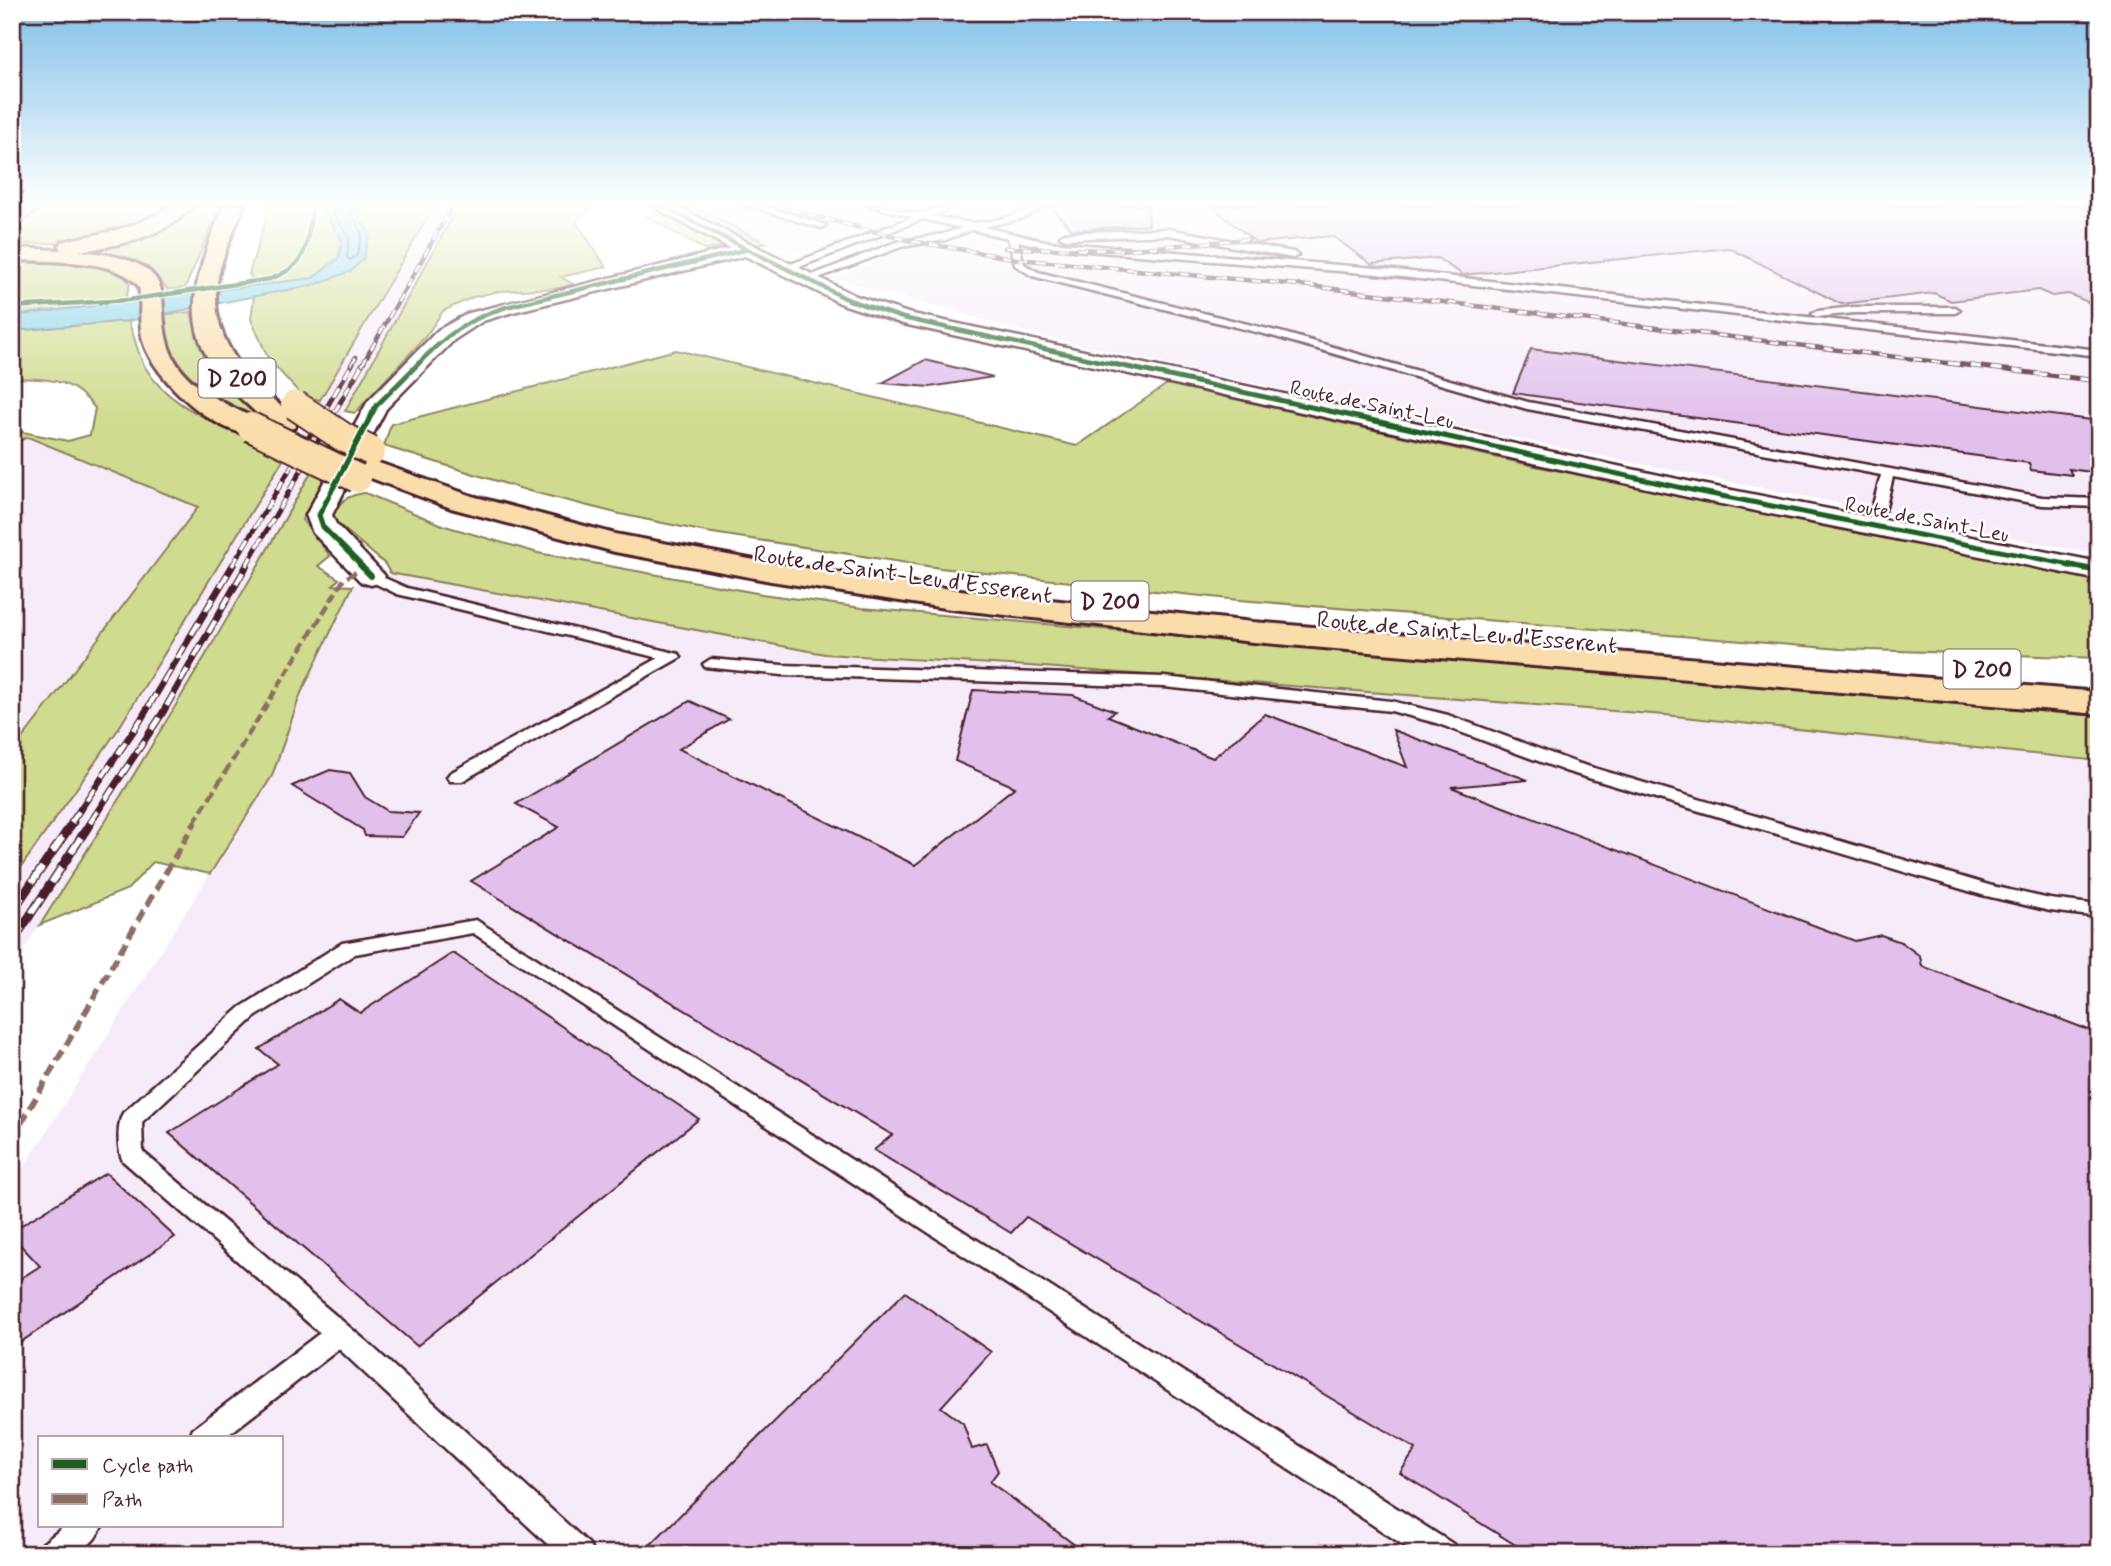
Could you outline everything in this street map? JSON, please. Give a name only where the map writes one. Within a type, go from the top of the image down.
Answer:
[{"type":"main road","points":[[142,278],[151,289],[152,328],[158,355],[171,375],[201,400],[251,427],[363,464]]},
{"type":"main road","name":"D 200","points":[[208,278],[204,294],[223,318]]},
{"type":"main road","name":"D 200","points":[[230,278],[223,318],[227,368],[248,392],[290,414],[321,445],[363,464]]},
{"type":"main road","name":"Route de Saint-Leu d'Esserent","points":[[363,464],[390,488],[455,500],[528,522],[653,551],[810,579],[1011,607],[1442,649],[2099,703]]},
{"type":"main road","name":"Route de Saint-Leu d'Esserent","points":[[363,464],[458,484],[600,523],[765,556],[919,578],[1150,605],[1456,632],[2099,678]]},
{"type":"street","points":[[371,576],[320,521],[321,509],[371,412],[442,339],[468,321],[494,311],[625,278]]},
{"type":"street","name":"Route de Saint-Leu","points":[[805,278],[871,309],[961,333],[1874,527],[2099,571]]},
{"type":"lane","points":[[1052,278],[1259,329],[1454,387],[1548,410],[2042,501],[2099,503]]},
{"type":"lane","points":[[1439,278],[2099,354]]},
{"type":"lane","points":[[1796,318],[1854,310],[1955,310]]},
{"type":"lane","points":[[1874,527],[1888,471]]},
{"type":"lane","points":[[371,576],[401,591],[673,657],[456,777]]},
{"type":"lane","points":[[712,664],[782,670],[1164,682],[1391,706],[1442,719],[1571,767],[1989,891],[2050,905],[2099,911]]},
{"type":"lane","points":[[579,1554],[340,1334],[131,1155],[131,1119],[248,1012],[349,948],[476,926],[1443,1554]]},
{"type":"lane","points":[[206,1436],[340,1334]]},
{"type":"lane","points":[[52,1554],[85,1528]]},
{"type":"shaded area","points":[[392,278],[418,278],[235,607],[120,799],[12,968],[12,880],[117,731]]},
{"type":"shaded area","points":[[835,278],[2099,278],[2099,555],[1566,449],[1196,371],[1026,332]]},
{"type":"shaded area","points":[[28,437],[199,507],[12,752],[12,444]]},
{"type":"shaded area","points":[[390,573],[825,654],[1044,667],[1665,715],[2099,761],[2099,1554],[12,1554],[12,1186],[272,776],[301,693],[353,586]]},
{"type":"green space","points":[[12,278],[124,278],[130,284],[124,303],[12,316]]},
{"type":"green space","points":[[158,278],[189,278],[185,288],[168,290]]},
{"type":"green space","points":[[252,278],[312,278],[258,286]]},
{"type":"green space","points":[[332,278],[392,278],[320,400],[302,396],[268,358],[251,319],[254,296]]},
{"type":"green space","points":[[419,278],[563,278],[573,284],[560,288],[500,291],[473,297],[443,311],[425,337],[355,413],[345,411]]},
{"type":"green space","points":[[191,312],[208,359],[235,395],[261,418],[252,421],[199,391],[168,357],[159,315]]},
{"type":"green space","points":[[128,321],[145,367],[173,398],[190,410],[283,460],[117,731],[12,880],[12,752],[198,507],[28,437],[12,444],[12,430],[68,441],[90,435],[95,408],[68,385],[49,380],[12,378],[12,331]]},
{"type":"green space","points":[[676,350],[1077,446],[1167,384],[1530,465],[2099,580],[2099,658],[1840,649],[1239,600],[940,568],[706,532],[620,514],[529,491],[384,446],[391,424]]},
{"type":"green space","points":[[313,469],[326,476],[302,520],[330,556],[318,566],[339,579],[333,585],[353,586],[301,693],[272,776],[210,874],[153,862],[128,889],[40,925],[180,699]]},
{"type":"green space","points":[[365,493],[445,526],[538,553],[762,594],[862,608],[2099,716],[2099,761],[1665,715],[1044,667],[825,654],[390,573],[385,564],[330,517],[344,500]]},
{"type":"water","points":[[312,278],[332,278],[317,284],[128,321],[12,331],[12,316]]},
{"type":"building","points":[[1789,278],[2099,278],[2099,307],[2069,294],[2052,296],[2038,290],[1951,301],[1934,293],[1841,304]]},
{"type":"building","points":[[1531,349],[2099,421],[2099,473],[2069,469],[2072,475],[2031,470],[2029,463],[1513,393]]},
{"type":"building","points":[[925,360],[993,377],[930,387],[882,383]]},
{"type":"building","points":[[973,690],[1073,695],[1115,711],[1108,716],[1213,758],[1265,714],[1407,767],[1393,730],[1528,780],[1451,787],[1855,941],[1881,935],[1901,942],[1920,956],[1922,966],[2099,1034],[2099,1554],[1530,1554],[1400,1473],[1416,1449],[1026,1217],[1011,1233],[874,1150],[892,1135],[471,881],[559,827],[516,804],[690,701],[729,719],[679,749],[915,865],[1015,787],[955,761]]},
{"type":"building","points":[[330,770],[350,773],[365,797],[388,811],[419,813],[402,837],[365,836],[363,830],[292,786]]},
{"type":"building","points":[[453,953],[699,1119],[417,1346],[169,1133],[278,1064],[259,1049],[339,999],[360,1013]]},
{"type":"building","points":[[106,1173],[175,1237],[12,1348],[12,1284],[40,1266],[12,1236],[12,1231]]},
{"type":"building","points":[[905,1292],[991,1352],[941,1407],[963,1423],[972,1449],[987,1445],[998,1471],[990,1482],[1087,1554],[641,1554]]},
{"type":"railway","points":[[362,365],[411,278]]},
{"type":"railway","points":[[1224,278],[1310,286],[1963,365]]},
{"type":"railway","points":[[351,365],[356,357]]},
{"type":"railway","points":[[232,566],[353,363]]},
{"type":"railway","points":[[246,566],[363,363]]},
{"type":"railway","points":[[1948,363],[2099,381]]},
{"type":"railway","points":[[71,823],[140,721],[233,565]]},
{"type":"railway","points":[[90,823],[162,714],[247,565]]},
{"type":"railway","points":[[12,912],[73,822]]},
{"type":"railway","points":[[12,943],[91,822]]},
{"type":"marked path","points":[[12,1139],[234,755],[344,579],[361,569]]},
{"type":"cycle path","points":[[12,307],[128,300],[273,278]]},
{"type":"cycle path","points":[[371,576],[323,527],[319,515],[376,406],[446,335],[476,317],[506,307],[627,278]]},
{"type":"cycle path","points":[[805,278],[849,300],[903,318],[1701,492],[2099,571]]}]
